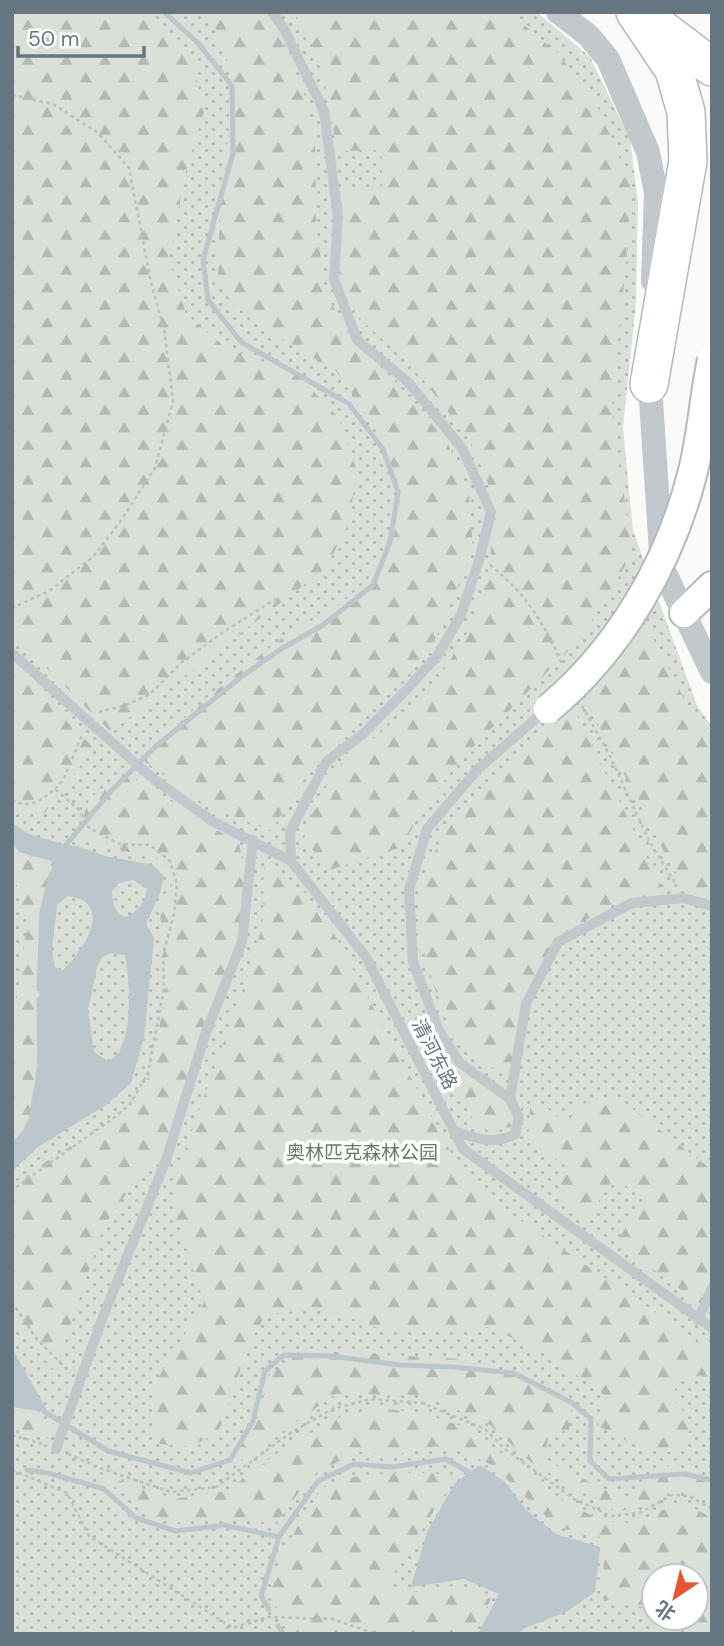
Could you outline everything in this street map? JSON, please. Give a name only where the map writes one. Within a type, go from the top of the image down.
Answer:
[{"type":"highway","points":[[637,12],[674,70],[687,112],[688,161],[649,384]]},
{"type":"highway","points":[[637,12],[712,67]]},
{"type":"highway","points":[[678,12],[712,37]]},
{"type":"main road","points":[[548,709],[584,675],[616,637],[643,596],[656,570],[688,491],[712,360]]},
{"type":"main road","points":[[684,613],[712,586]]},
{"type":"street","points":[[558,12],[588,35],[608,59],[648,152],[656,192],[649,384],[662,567],[712,673]]},
{"type":"lane","points":[[272,12],[284,29],[324,111],[338,217],[334,279],[357,340],[408,382],[462,448],[491,512],[461,615],[438,655],[363,734],[326,762],[290,832],[291,861]]},
{"type":"lane","points":[[12,653],[88,721]]},
{"type":"lane","points":[[454,1130],[491,1142],[503,1140],[515,1134],[519,1117],[510,1099],[460,1063],[439,1031],[413,962],[409,890],[427,830],[478,769],[548,709]]},
{"type":"lane","name":"清河东路","points":[[88,721],[150,777],[212,821],[291,861],[366,957],[463,1149],[712,1328]]},
{"type":"lane","points":[[56,1449],[101,1322],[166,1160],[205,1035],[242,942],[253,840]]},
{"type":"lane","points":[[510,1099],[526,1004],[558,942],[632,903],[684,898],[712,906]]},
{"type":"lane","points":[[698,1320],[712,1288]]},
{"type":"path","points":[[12,95],[54,104],[97,133],[129,168],[164,329],[173,401],[155,468],[120,522],[93,557],[49,591],[12,608]]},
{"type":"path","points":[[480,557],[509,579],[546,627],[566,673]]},
{"type":"path","points":[[12,800],[19,804],[36,804],[63,780],[88,721],[102,710],[126,705],[150,694],[182,662],[279,597]]},
{"type":"path","points":[[577,696],[609,754],[649,841],[684,898]]},
{"type":"path","points":[[12,1190],[130,1104],[148,1073],[151,1061],[164,988],[163,955],[174,914],[177,884],[170,861],[150,845],[119,844],[88,827],[79,810],[55,789]]},
{"type":"path","points":[[12,925],[12,941]]},
{"type":"path","points":[[12,1302],[36,1338],[80,1383]]},
{"type":"path","points":[[12,1435],[171,1492],[216,1487],[289,1434],[332,1409],[371,1399],[422,1403],[485,1429],[506,1450],[574,1499],[611,1516],[639,1513],[672,1494],[689,1496],[712,1509]]},
{"type":"path","points":[[12,1470],[67,1493],[89,1536],[233,1628],[268,1617],[332,1619],[376,1634]]},
{"type":"green space","name":"奥林匹克森林公园","points":[[12,12],[537,12],[590,57],[630,139],[638,202],[636,303],[623,428],[633,531],[697,705],[712,727],[712,1634],[12,1634]]},
{"type":"green space","points":[[12,12],[149,12],[192,56],[204,111],[185,175],[169,261],[186,314],[226,348],[298,375],[338,417],[356,468],[350,521],[326,568],[111,732],[12,634]]},
{"type":"green space","points":[[202,12],[268,12],[272,18],[303,89],[315,139],[316,222],[325,291],[347,332],[404,391],[447,442],[469,493],[473,551],[429,654],[322,751],[271,831],[204,804],[140,758],[209,696],[282,638],[339,605],[367,581],[394,535],[401,485],[372,423],[336,371],[279,338],[231,303],[218,275],[220,214],[234,78],[214,25]]},
{"type":"green space","points":[[293,12],[508,12],[558,53],[594,99],[630,182],[628,240],[612,409],[632,553],[607,598],[577,642],[467,753],[426,803],[402,847],[327,871],[304,838],[315,804],[343,760],[377,736],[437,681],[470,628],[489,571],[493,523],[488,483],[470,440],[413,367],[361,320],[343,292],[338,266],[339,190],[382,190],[381,150],[337,151],[318,60]]},
{"type":"green space","points":[[644,621],[691,712],[712,742],[712,901],[687,889],[672,867],[585,699]]},
{"type":"green space","points":[[12,668],[94,748],[44,814],[12,807]]},
{"type":"green space","points":[[573,707],[665,894],[609,906],[564,933],[550,951],[524,999],[509,1080],[453,1037],[422,944],[420,885],[444,832]]},
{"type":"green space","points":[[122,773],[239,844],[246,878],[243,943],[159,1164],[144,1168],[104,1226],[55,1372],[12,1319],[12,1189],[18,1180],[134,1105],[153,1067],[166,986],[160,913],[173,881],[160,859],[76,840],[89,799]]},
{"type":"green space","points":[[12,852],[42,859],[56,877],[37,1014],[36,1059],[46,1091],[24,1142],[12,1152],[12,1013],[18,993],[27,922],[12,877]]},
{"type":"green space","points":[[264,864],[304,892],[331,928],[450,1151],[504,1209],[712,1351],[712,1380],[704,1375],[678,1380],[673,1399],[686,1414],[690,1431],[674,1453],[637,1446],[598,1426],[606,1396],[552,1357],[489,1327],[388,1331],[344,1316],[309,1309],[265,1315],[249,1345],[218,1432],[190,1447],[152,1443],[152,1388],[204,1303],[177,1220],[176,1174],[253,961],[263,920]]},
{"type":"green space","points":[[448,1076],[478,1084],[493,1092],[513,1115],[511,1127],[493,1132],[477,1126]]},
{"type":"green space","points":[[531,1095],[567,1124],[578,1105],[616,1096],[712,1170],[712,1277],[700,1304],[616,1242],[645,1200],[615,1178],[586,1219],[554,1196],[568,1168],[528,1137]]},
{"type":"green space","points":[[301,1350],[461,1359],[522,1378],[572,1399],[569,1430],[549,1434],[544,1460],[627,1500],[673,1462],[712,1486],[712,1503],[678,1488],[645,1505],[617,1512],[532,1463],[490,1425],[424,1395],[336,1394],[221,1475],[258,1421],[268,1376]]},
{"type":"green space","points":[[12,1407],[27,1410],[56,1425],[47,1439],[12,1428]]},
{"type":"green space","points":[[371,1408],[419,1412],[470,1429],[550,1492],[601,1521],[636,1523],[673,1505],[694,1508],[712,1518],[712,1634],[645,1634],[710,1632],[710,1562],[640,1562],[640,1606],[603,1599],[604,1538],[557,1527],[492,1465],[445,1444],[390,1456],[356,1451],[309,1479],[275,1524],[226,1517],[175,1523],[143,1510],[126,1493],[73,1465],[174,1499],[226,1491],[286,1447],[336,1419]]},
{"type":"green space","points":[[372,1474],[457,1475],[385,1587],[409,1593],[458,1585],[491,1599],[473,1634],[298,1634],[274,1604],[271,1581],[289,1541],[322,1488],[347,1478]]},
{"type":"shaded area","points":[[12,823],[29,834],[65,845],[153,865],[164,876],[160,893],[146,924],[154,938],[144,1037],[131,1083],[106,1105],[38,1147],[12,1171],[12,1143],[31,1121],[40,1065],[39,959],[42,912],[54,859],[21,850],[12,841]],"holes":[[[133,880],[147,889],[140,906],[125,917],[116,909],[112,891],[119,883]],[[68,896],[82,900],[90,907],[93,917],[86,940],[63,970],[55,967],[53,959],[57,905]],[[111,953],[125,955],[129,990],[124,1040],[118,1053],[108,1061],[94,1052],[88,1010],[97,967],[102,957]]]},
{"type":"shaded area","points":[[12,1353],[45,1412],[12,1407]]},
{"type":"shaded area","points":[[480,1465],[505,1482],[527,1511],[556,1534],[600,1547],[595,1592],[566,1612],[525,1628],[517,1634],[478,1634],[499,1594],[464,1579],[411,1587],[427,1532],[455,1483]]},
{"type":"waterway","points":[[54,859],[112,790],[156,746],[241,677],[281,649],[323,625],[373,585],[390,542],[398,492],[383,449],[349,404],[241,342],[208,300],[203,260],[233,153],[232,86],[198,43],[164,12]]},
{"type":"waterway","points":[[12,841],[21,850],[54,861]]},
{"type":"waterway","points":[[39,989],[42,912],[51,874]]},
{"type":"waterway","points":[[27,1127],[31,1121],[40,1065],[39,999]]},
{"type":"waterway","points":[[12,1353],[45,1412],[108,1451],[191,1473],[230,1460],[253,1421],[265,1371],[284,1355],[330,1356],[400,1365],[513,1373],[571,1402],[591,1419],[590,1461],[609,1479],[684,1474],[712,1480]]},
{"type":"waterway","points":[[27,1470],[48,1473],[104,1489],[136,1518],[176,1531],[224,1525],[279,1537],[318,1481],[354,1464],[392,1467],[446,1459],[470,1473]]},
{"type":"waterway","points":[[269,1609],[261,1596],[279,1537]]},
{"type":"waterway","points":[[278,1626],[283,1634]]}]
